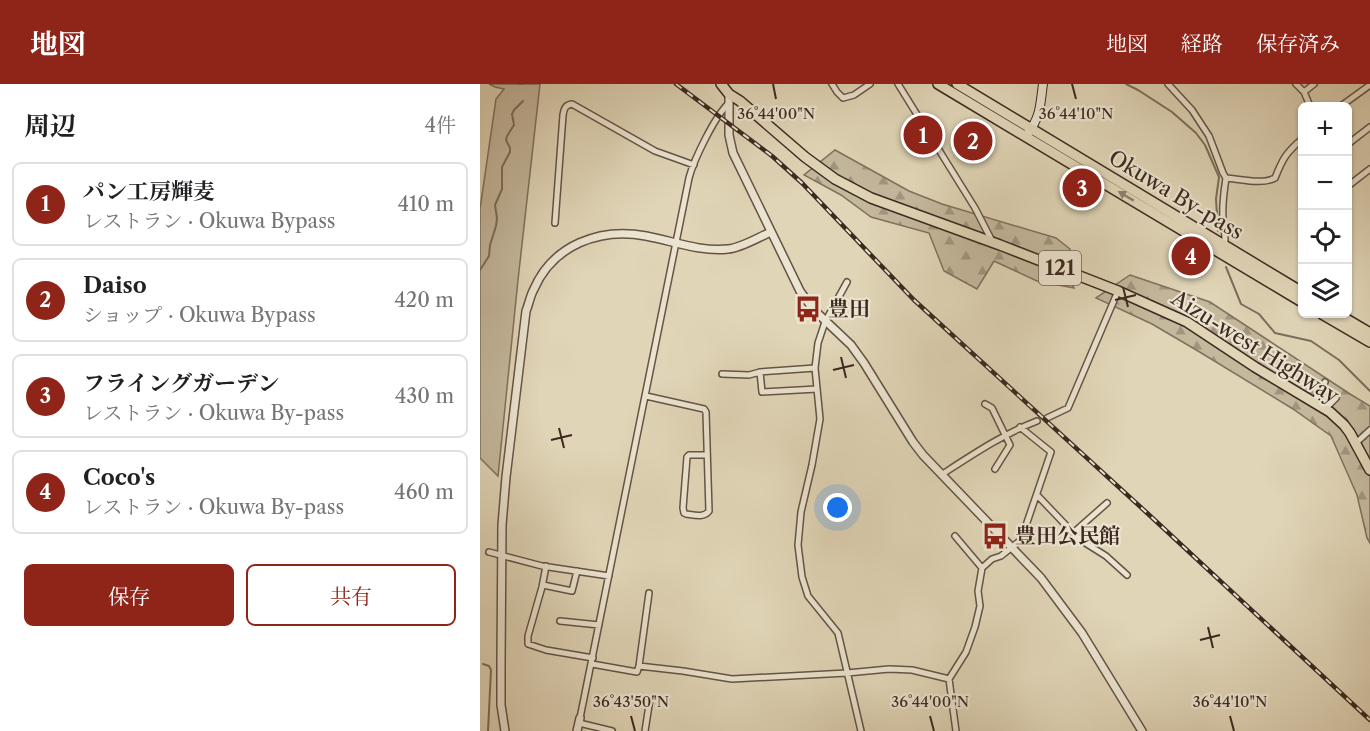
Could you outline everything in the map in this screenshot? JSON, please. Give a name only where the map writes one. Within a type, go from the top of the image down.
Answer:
[{"type":"highway","name":"Aizu-west Highway","points":[[721,84],[729,98],[740,101],[805,157],[854,190],[1118,291],[1187,322],[1255,367],[1325,409],[1344,425],[1356,442],[1370,470]]},
{"type":"highway","name":"Okuwa By-pass","points":[[938,84],[1026,137],[1298,290]]},
{"type":"highway","name":"Okuwa By-pass","points":[[957,84],[1032,128],[1298,299]]},
{"type":"highway","points":[[1329,318],[1370,342]]},
{"type":"highway","points":[[1345,318],[1370,333]]},
{"type":"main road","points":[[1026,137],[1039,114],[1043,84]]},
{"type":"street","points":[[832,84],[843,98],[854,95],[870,84]]},
{"type":"street","points":[[898,84],[975,208],[992,242]]},
{"type":"street","points":[[1168,84],[1192,110],[1209,136],[1226,178],[1223,220],[1226,236],[1223,249]]},
{"type":"street","points":[[1296,84],[1304,92],[1308,102]]},
{"type":"street","points":[[1304,92],[1314,84]]},
{"type":"street","points":[[1347,102],[1370,85]]},
{"type":"street","points":[[612,731],[579,724],[689,178],[718,115],[729,98]]},
{"type":"street","points":[[729,98],[729,135],[733,153],[800,291],[825,322],[851,345],[913,442],[941,475],[1041,578],[1082,633],[1142,731]]},
{"type":"street","points":[[555,223],[563,116],[564,107],[567,105],[572,104],[655,151],[694,165]]},
{"type":"street","points":[[1352,140],[1370,127]]},
{"type":"street","points":[[1226,178],[1273,180],[1283,159],[1298,143]]},
{"type":"street","points":[[1352,182],[1370,169]]},
{"type":"street","points":[[505,731],[501,705],[502,525],[526,311],[543,272],[554,259],[579,243],[605,234],[645,236],[704,249],[732,249],[771,231]]},
{"type":"street","points":[[847,282],[825,322],[819,343],[815,368],[820,419],[801,512],[798,545],[802,577],[808,596],[838,633],[861,731]]},
{"type":"street","points":[[1047,418],[1068,408],[1118,291]]},
{"type":"street","points":[[722,374],[749,375],[760,372],[815,368]]},
{"type":"street","points":[[760,372],[762,392],[817,389]]},
{"type":"street","points":[[1314,402],[1324,382]]},
{"type":"street","points":[[646,396],[704,409],[707,455],[709,511],[705,515],[686,514],[683,508],[687,457],[707,455]]},
{"type":"street","points":[[1325,409],[1336,398]]},
{"type":"street","points":[[985,404],[992,408],[1010,445],[995,470]]},
{"type":"street","points":[[941,475],[987,445],[1020,427],[1037,421]]},
{"type":"street","points":[[956,731],[949,679],[966,652],[975,627],[980,606],[978,591],[982,568],[1021,540],[1051,452],[1020,427]]},
{"type":"street","points":[[1356,442],[1370,430]]},
{"type":"street","points":[[1037,495],[1073,533],[1106,556],[1127,575]]},
{"type":"street","points":[[1073,533],[1107,503]]},
{"type":"street","points":[[955,536],[982,568]]},
{"type":"street","points":[[489,552],[546,566],[609,576]]},
{"type":"street","points":[[546,566],[543,585],[528,636],[528,644],[546,650],[637,672],[649,593]]},
{"type":"street","points":[[543,585],[572,591],[577,571]]},
{"type":"street","points":[[560,621],[599,625]]},
{"type":"street","points":[[639,666],[732,679],[901,669],[949,679]]},
{"type":"street","points":[[645,731],[650,699]]},
{"type":"green space","points":[[489,84],[540,84],[498,476],[480,458],[480,209],[496,99],[504,89]]},
{"type":"green space","points":[[835,150],[909,191],[942,204],[1056,238],[1070,249],[1070,280],[1074,288],[1037,281],[994,261],[977,289],[944,271],[929,233],[871,217],[841,195],[804,175]]},
{"type":"green space","points":[[1130,275],[1210,302],[1370,406],[1370,543],[1357,495],[1331,436],[1293,409],[1198,351],[1152,324],[1096,298]]},
{"type":"waterway","points":[[1126,84],[1172,112],[1196,133],[1205,145],[1219,177],[1216,199],[1218,231]]},
{"type":"waterway","points":[[480,270],[489,256],[496,226],[495,205],[502,189],[502,167],[510,152],[506,140],[514,125],[512,114],[523,101]]},
{"type":"waterway","points":[[1226,267],[1241,304],[1259,314],[1275,333],[1311,341],[1339,360],[1370,391]]},
{"type":"waterway","points":[[483,664],[489,666],[491,670],[488,731]]},
{"type":"railway","points":[[676,84],[772,156],[802,183],[914,300],[1370,720]]},
{"type":"place","name":"パン工房輝麦","points":[[923,135]]},
{"type":"place","name":"Daiso","points":[[973,141]]},
{"type":"place","name":"フライングガーデン","points":[[1082,188]]},
{"type":"place","name":"Coco's","points":[[1191,256]]},
{"type":"place","name":"豊田","points":[[808,309]]},
{"type":"place","name":"豊田公民館","points":[[995,536]]}]
